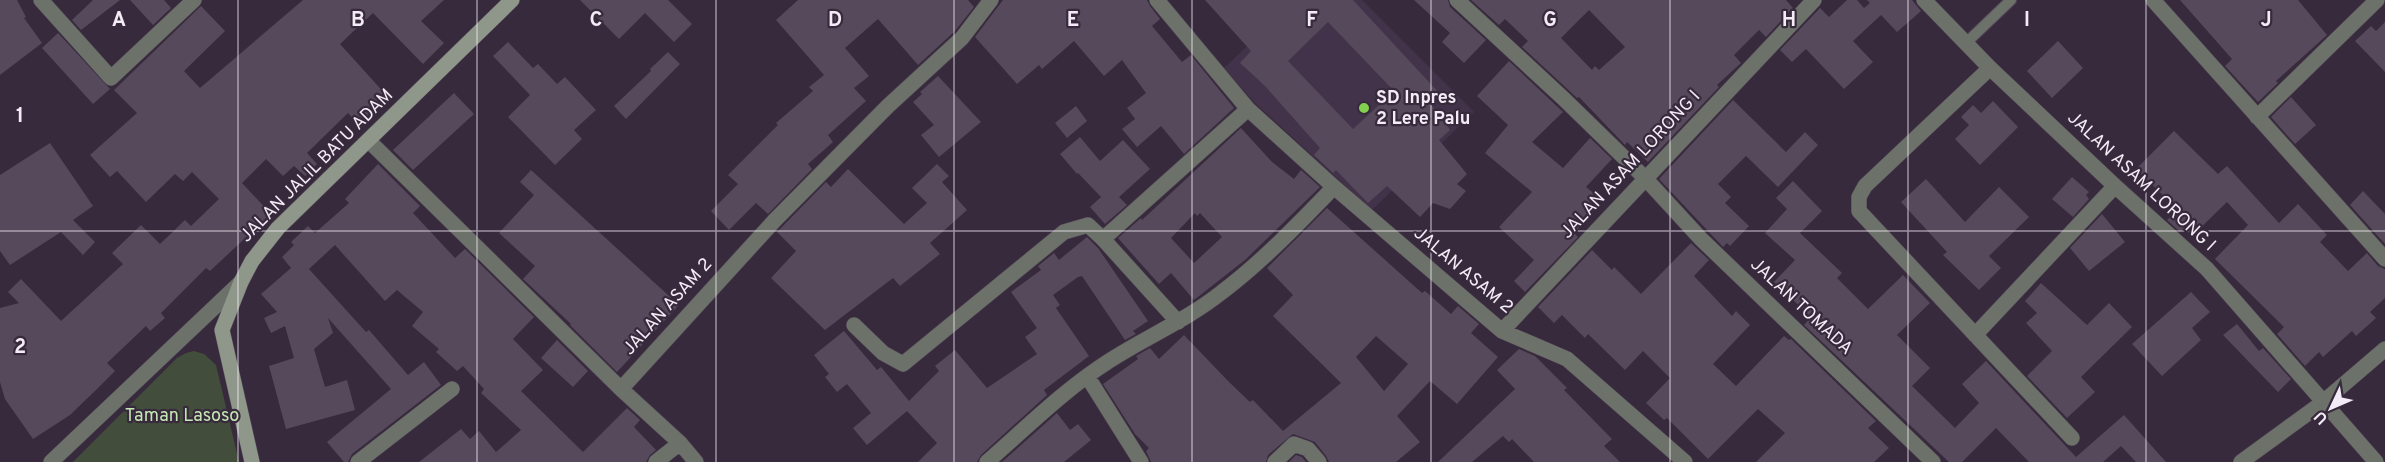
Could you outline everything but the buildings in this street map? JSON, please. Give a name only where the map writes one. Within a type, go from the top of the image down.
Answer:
[{"type":"street","points":[[41,0],[111,78],[194,0]]},
{"type":"street","name":"JALAN JALIL BATU ADAM","points":[[51,462],[241,282],[252,261],[278,228],[512,0]]},
{"type":"street","name":"JALAN ASAM 2","points":[[621,389],[775,220],[888,106],[962,38],[991,0]]},
{"type":"street","name":"JALAN ASAM 2","points":[[1157,0],[1248,109],[1334,187],[1502,331],[1567,359],[1685,462]]},
{"type":"street","name":"JALAN TOMADA","points":[[1457,0],[1645,178],[1701,239],[1933,462]]},
{"type":"street","name":"JALAN ASAM LORONG I","points":[[1502,331],[1814,0]]},
{"type":"street","name":"JALAN ASAM LORONG I","points":[[1924,0],[1990,68],[2207,269],[2376,462]]},
{"type":"street","points":[[2153,0],[2385,259]]},
{"type":"street","points":[[2257,117],[2377,0]]},
{"type":"street","points":[[1990,68],[1865,186],[1858,203],[1861,216],[2072,438]]},
{"type":"street","points":[[1103,239],[1248,109]]},
{"type":"street","points":[[369,141],[621,389],[680,443],[696,462]]},
{"type":"street","points":[[1975,334],[2115,186]]},
{"type":"street","points":[[987,462],[1087,376],[1178,322],[1221,293],[1275,248],[1334,187]]},
{"type":"street","points":[[854,325],[883,353],[903,364],[1064,232],[1088,225],[1178,322]]},
{"type":"street","points":[[241,282],[222,330],[252,462]]},
{"type":"street","points":[[2241,462],[2322,403],[2385,349]]},
{"type":"street","points":[[1087,376],[1141,462]]},
{"type":"street","points":[[358,462],[452,389]]},
{"type":"street","points":[[657,462],[680,443]]},
{"type":"street","points":[[1275,462],[1294,444],[1308,449],[1319,462]]},
{"type":"lane","points":[[1966,43],[2011,0]]},
{"type":"shaded area","name":"SD Inpres 2 Lere Palu","points":[[1296,0],[1362,0],[1474,112],[1372,210],[1255,103],[1224,68]]},
{"type":"green space","name":"Taman Lasoso","points":[[194,351],[204,354],[216,365],[239,462],[73,462],[177,358]]},
{"type":"place","name":"SD Inpres 2 Lere Palu","points":[[1364,108]]}]
